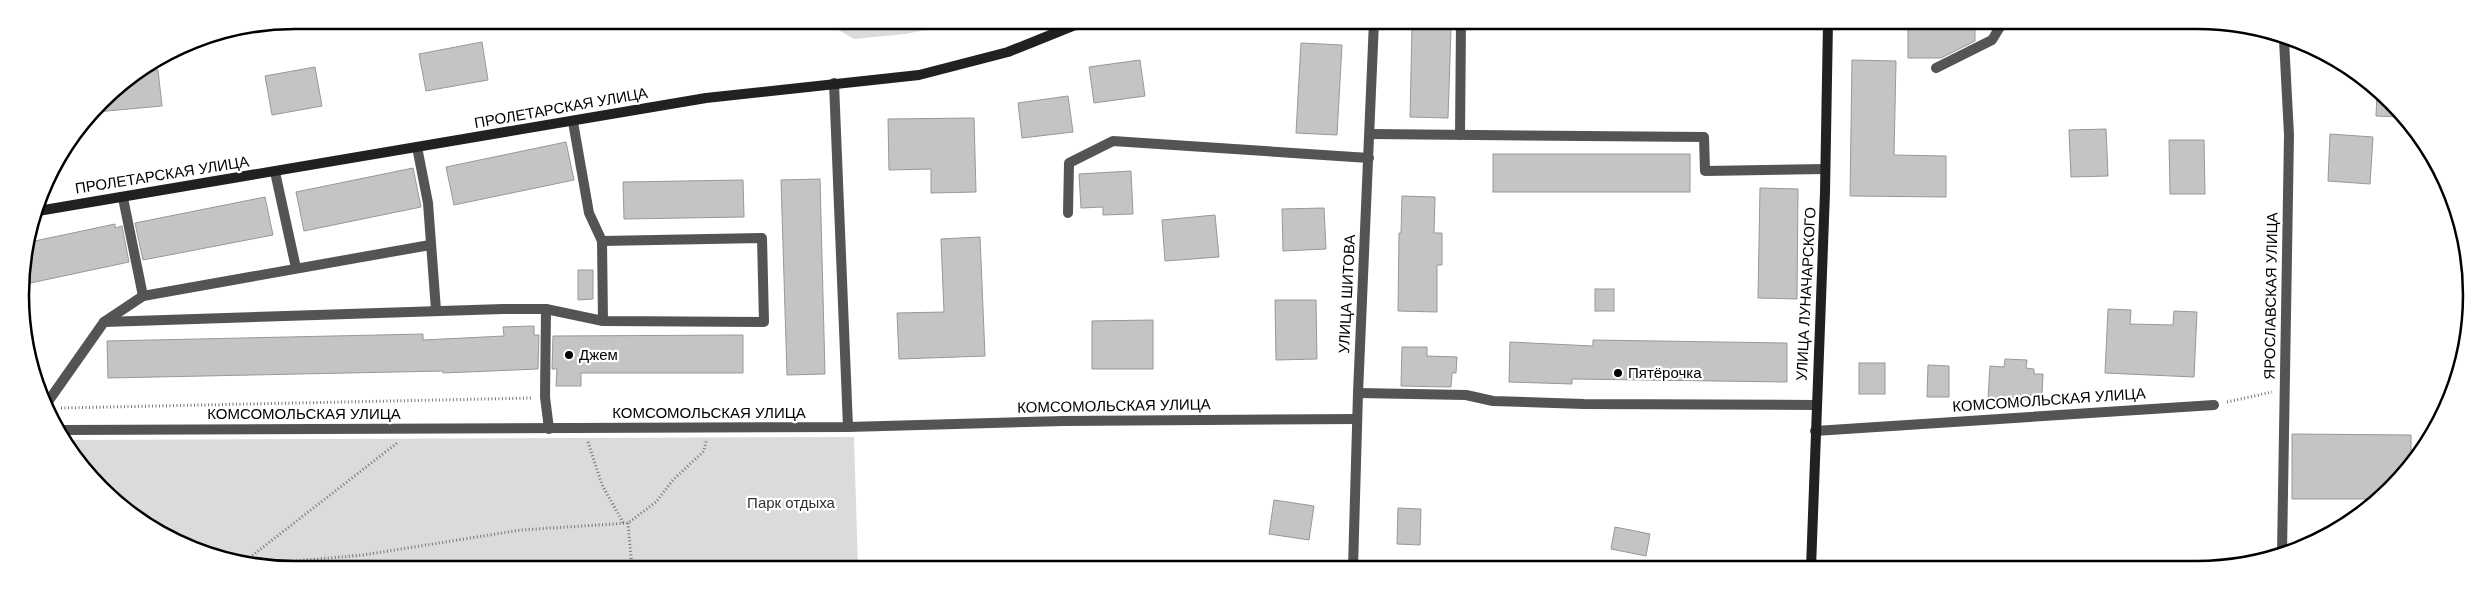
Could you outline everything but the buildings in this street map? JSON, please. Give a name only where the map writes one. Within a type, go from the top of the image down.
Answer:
[{"type":"street","name":"ПРОЛЕТАРСКАЯ УЛИЦА","points":[[43,209],[123,198],[706,98],[919,75],[1008,52],[1064,29]]},
{"type":"street","name":"УЛИЦА ШИТОВА","points":[[1353,561],[1358,393],[1374,29]]},
{"type":"street","points":[[1460,135],[1461,29]]},
{"type":"street","name":"УЛИЦА ЛУНАЧАРСКОГО","points":[[1811,561],[1825,169],[1828,29]]},
{"type":"street","points":[[1936,68],[1992,40],[1999,29]]},
{"type":"street","name":"ЯРОСЛАВСКАЯ УЛИЦА","points":[[2282,547],[2284,389],[2287,347],[2289,135],[2284,43]]},
{"type":"street","points":[[834,83],[848,427]]},
{"type":"street","points":[[573,122],[589,213],[602,241],[603,321]]},
{"type":"street","points":[[1370,134],[1704,137],[1705,171],[1825,169]]},
{"type":"street","points":[[1068,213],[1069,163],[1112,141],[1368,158]]},
{"type":"street","points":[[417,147],[428,203],[436,310]]},
{"type":"street","points":[[275,172],[296,268]]},
{"type":"street","points":[[123,198],[143,296]]},
{"type":"street","points":[[104,322],[436,310],[546,309],[603,321],[764,322],[762,238],[602,241]]},
{"type":"street","points":[[50,399],[104,322],[143,296],[430,245]]},
{"type":"street","points":[[546,309],[545,397],[549,429]]},
{"type":"street","points":[[1358,393],[1466,395],[1493,401],[1584,404],[1816,405]]},
{"type":"street","name":"КОМСОМОЛЬСКАЯ УЛИЦА","points":[[1815,431],[2214,405]]},
{"type":"street","name":"КОМСОМОЛЬСКАЯ УЛИЦА","points":[[65,430],[848,427],[1063,421],[1357,419]]},
{"type":"path","points":[[2214,405],[2284,389]]},
{"type":"path","points":[[60,408],[545,397]]},
{"type":"path","points":[[294,561],[363,554],[521,530],[626,524],[656,502],[673,480],[704,451],[707,428]]},
{"type":"path","points":[[250,557],[416,429]]},
{"type":"path","points":[[584,429],[602,485],[626,524],[631,561]]},
{"type":"green space","points":[[837,29],[931,29],[905,34],[854,39]]},
{"type":"green space","name":"Парк отдыха","points":[[854,437],[858,561],[278,561],[260,559],[209,547],[162,526],[119,495],[95,471],[73,440]]},
{"type":"place","name":"Джем","points":[[569,355]]},
{"type":"place","name":"Пятёрочка","points":[[1618,373]]}]
